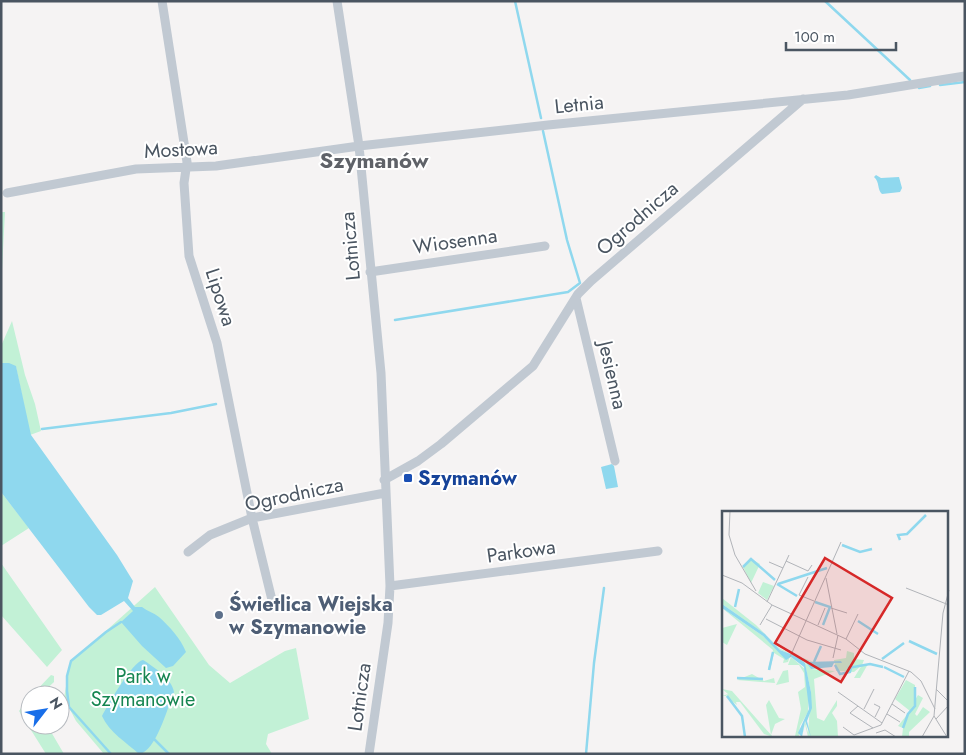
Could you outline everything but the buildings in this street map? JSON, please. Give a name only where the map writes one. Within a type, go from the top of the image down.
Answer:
[{"type":"street","name":"Lipowa","points":[[162,1],[185,146],[186,168],[184,183],[189,256],[217,343],[252,518],[272,600]]},
{"type":"street","name":"Lotnicza","points":[[337,1],[359,146],[381,373],[390,586],[388,623],[369,754]]},
{"type":"street","points":[[803,99],[965,76]]},
{"type":"street","name":"Letnia","points":[[359,146],[803,99]]},
{"type":"street","name":"Ogrodnicza","points":[[188,552],[210,535],[252,518],[385,487],[441,444],[533,366],[576,298],[591,281],[803,99]]},
{"type":"street","name":"Mostowa","points":[[7,193],[136,169],[216,166],[359,146]]},
{"type":"street","name":"Wiosenna","points":[[370,272],[546,246]]},
{"type":"street","name":"Jesienna","points":[[576,298],[615,461]]},
{"type":"street","name":"Parkowa","points":[[390,586],[658,551]]},
{"type":"green space","points":[[1,212],[5,212],[1,288]]},
{"type":"green space","points":[[12,321],[41,431],[30,435],[16,367],[1,371],[1,346]]},
{"type":"green space","points":[[1,492],[29,528],[1,546]]},
{"type":"green space","points":[[1,563],[62,650],[47,667],[1,615]]},
{"type":"green space","name":"Park w Szymanowie","points":[[155,587],[209,665],[230,683],[285,651],[296,648],[309,719],[268,734],[266,744],[272,754],[104,754],[76,721],[70,710],[70,685],[66,685],[70,663]]},
{"type":"green space","points":[[51,675],[54,676],[54,682],[51,685],[42,685]]},
{"type":"green space","points":[[34,735],[53,735],[64,754],[46,754]]},
{"type":"water","points":[[876,175],[881,178],[899,177],[902,188],[900,192],[882,194],[874,177]]},
{"type":"water","points":[[2,363],[16,366],[31,435],[117,555],[133,581],[128,598],[135,607],[142,607],[167,624],[184,647],[186,652],[173,666],[166,668],[142,646],[121,622],[133,611],[124,601],[101,615],[97,615],[89,607],[1,492]]},
{"type":"water","points":[[612,464],[618,487],[606,489],[601,467]]},
{"type":"water","points":[[143,660],[170,682],[174,692],[156,737],[145,751],[139,754],[114,732],[102,716],[127,676]]},
{"type":"waterway","points":[[515,1],[541,118]]},
{"type":"waterway","points":[[825,1],[910,80]]},
{"type":"waterway","points":[[940,85],[965,82]]},
{"type":"waterway","points":[[919,88],[930,86]]},
{"type":"waterway","points":[[395,320],[568,292],[580,283],[567,240],[543,131]]},
{"type":"waterway","points":[[42,429],[171,413],[216,404]]},
{"type":"waterway","points":[[586,754],[594,663],[604,588]]},
{"type":"waterway","points":[[111,754],[69,707],[67,676],[71,661],[121,622]]},
{"type":"waterway","points":[[154,739],[169,754]]},
{"type":"place","name":"Szymanów","points":[[408,478]]},
{"type":"place","name":"Świetlica Wiejska w Szymanowie","points":[[219,615]]},
{"type":"district","name":"Szymanów","points":[[374,160]]}]
